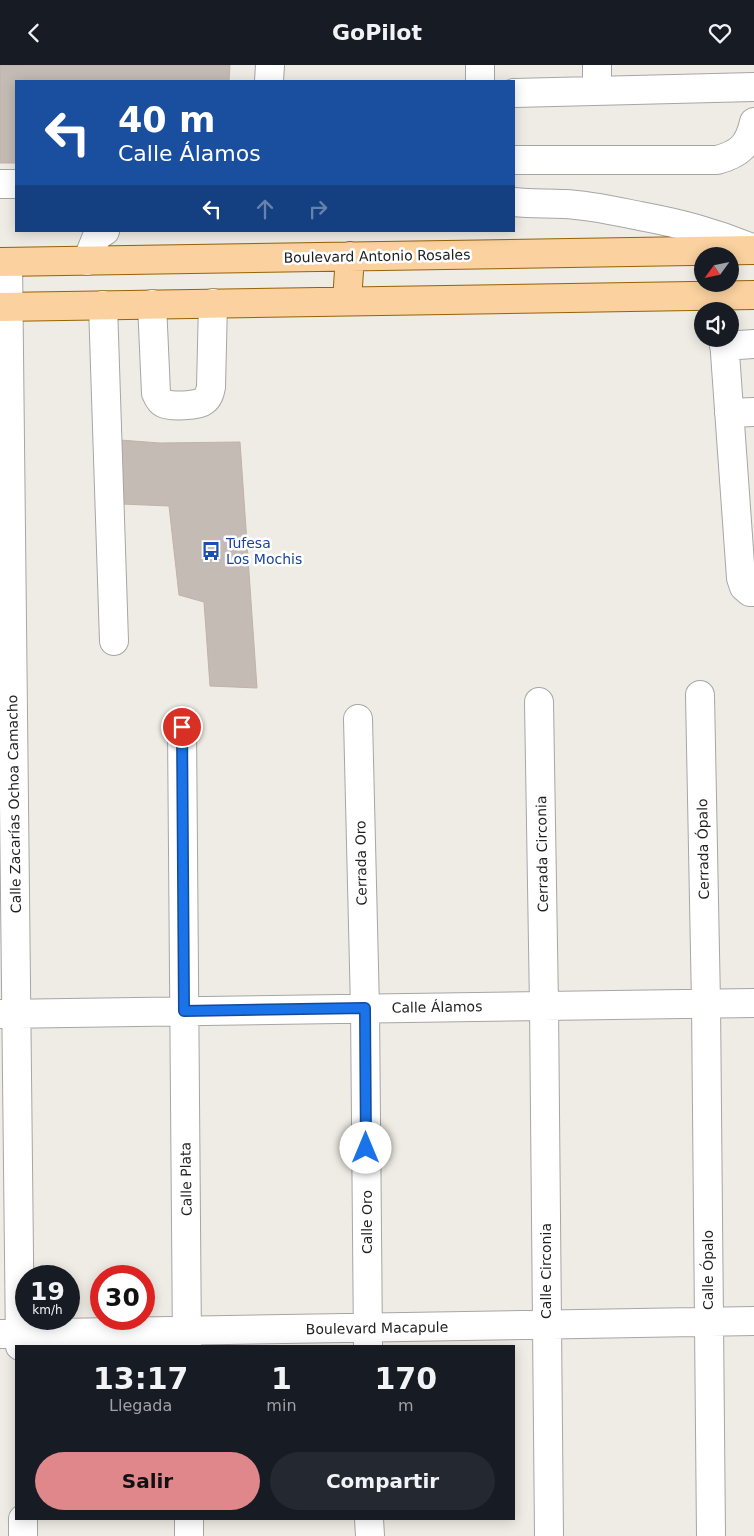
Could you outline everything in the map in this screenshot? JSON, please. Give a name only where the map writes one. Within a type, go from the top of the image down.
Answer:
[{"type":"main road","name":"Boulevard Antonio Rosales","points":[[4,262],[754,249]]},
{"type":"main road","points":[[347,301],[350,256]]},
{"type":"main road","points":[[728,302],[754,295]]},
{"type":"main road","points":[[4,306],[347,301],[694,304]]},
{"type":"street","points":[[270,65],[270,80]]},
{"type":"street","points":[[480,65],[480,80]]},
{"type":"street","points":[[515,93],[597,78],[754,87]]},
{"type":"street","points":[[515,160],[718,160],[730,157],[742,148],[751,136],[754,122]]},
{"type":"street","points":[[0,184],[15,184]]},
{"type":"street","points":[[515,202],[603,208],[695,227],[724,236],[754,249]]},
{"type":"street","points":[[87,261],[97,236],[103,232]]},
{"type":"street","name":"Calle Zacarías Ochoa Camacho","points":[[4,262],[8,1014],[14,1338]]},
{"type":"street","points":[[152,304],[156,393],[159,400],[171,405],[198,404],[209,395],[211,387],[213,303]]},
{"type":"street","points":[[103,305],[114,641]]},
{"type":"street","points":[[739,344],[754,345]]},
{"type":"street","points":[[725,347],[741,413],[741,578],[744,587],[750,592],[754,592]]},
{"type":"street","name":"Cerrada Ópalo","points":[[700,695],[706,1003]]},
{"type":"street","name":"Cerrada Circonia","points":[[539,702],[544,1005]]},
{"type":"street","name":"Cerrada Oro","points":[[358,719],[365,1008]]},
{"type":"street","name":"Calle Plata","points":[[182,727],[187,1339]]},
{"type":"street","name":"Calle Ópalo","points":[[706,1003],[711,1536]]},
{"type":"street","name":"Calle Álamos","points":[[8,1014],[754,1003]]},
{"type":"street","name":"Calle Circonia","points":[[544,1005],[549,1536]]},
{"type":"street","name":"Calle Oro","points":[[365,1008],[368,1337]]},
{"type":"street","name":"Boulevard Macapule","points":[[14,1338],[368,1337],[546,1324],[754,1321]]},
{"type":"street","points":[[23,1520],[23,1536]]},
{"type":"street","points":[[189,1520],[189,1536]]},
{"type":"street","points":[[369,1520],[370,1536]]},
{"type":"building","points":[[0,65],[230,65],[229,80],[15,80],[15,163],[0,163]]},
{"type":"building","name":"Tufesa Los Mochis","points":[[120,440],[160,443],[240,442],[257,688],[210,686],[204,602],[179,595],[169,506],[122,504]]},
{"type":"place","name":"Tufesa Los Mochis","points":[[211,551]]},
{"type":"route","points":[[182,727],[184,1011],[365,1008],[366,1148]]}]
